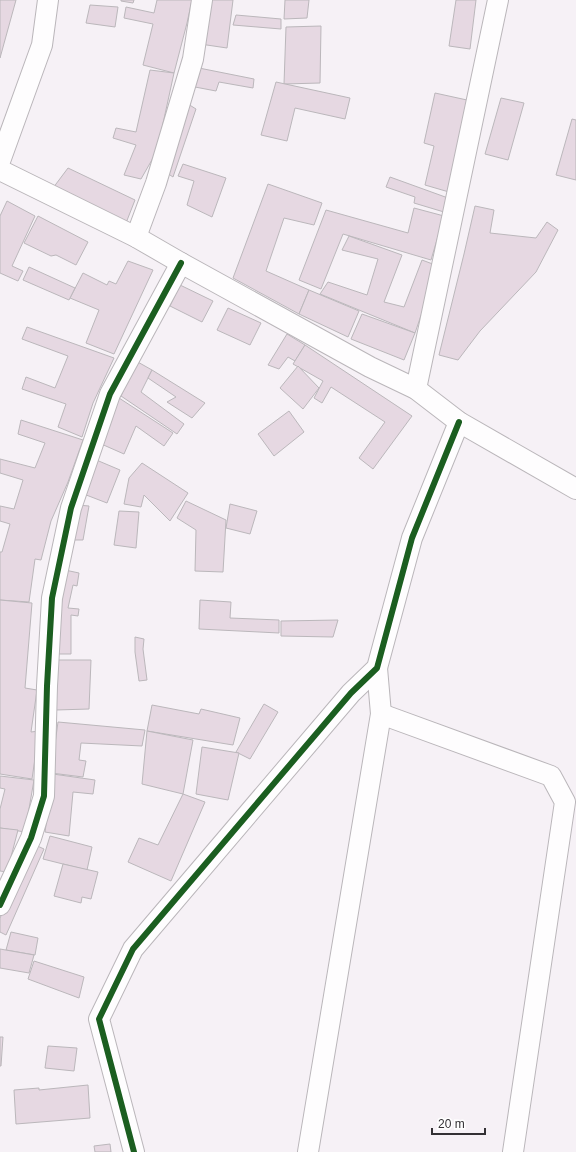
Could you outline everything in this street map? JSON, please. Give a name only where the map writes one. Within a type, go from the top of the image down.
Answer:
[{"type":"street","points":[[0,161],[42,45],[48,0]]},
{"type":"street","points":[[136,237],[156,184],[193,59],[202,0]]},
{"type":"street","points":[[416,388],[498,0]]},
{"type":"street","points":[[0,170],[136,237],[370,367],[416,388],[459,422],[576,489]]},
{"type":"street","points":[[0,905],[31,838],[44,796],[47,686],[52,598],[71,508],[110,394],[181,263]]},
{"type":"street","points":[[308,1152],[381,714],[377,668],[412,538],[459,422]]},
{"type":"street","points":[[134,1152],[99,1019],[133,949],[350,693],[377,668]]},
{"type":"street","points":[[381,714],[551,776],[565,802],[512,1152]]},
{"type":"building","points":[[0,0],[16,0],[0,58]]},
{"type":"building","points":[[121,0],[134,0],[133,3]]},
{"type":"building","points":[[157,0],[192,0],[174,73],[143,65],[153,24],[124,18],[126,7],[154,13]]},
{"type":"building","points":[[208,0],[233,0],[227,48],[200,44]]},
{"type":"building","points":[[285,0],[309,0],[307,18],[284,19]]},
{"type":"building","points":[[456,0],[476,0],[470,49],[449,46]]},
{"type":"building","points":[[90,5],[118,7],[115,27],[86,23]]},
{"type":"building","points":[[236,15],[281,19],[281,29],[233,25]]},
{"type":"building","points":[[321,26],[320,83],[284,84],[286,27]]},
{"type":"building","points":[[199,68],[254,79],[253,88],[219,82],[216,91],[195,87]]},
{"type":"building","points":[[150,70],[174,73],[157,151],[141,179],[124,175],[136,145],[113,138],[116,128],[136,132]]},
{"type":"building","points":[[276,82],[350,98],[345,119],[295,108],[287,141],[261,135]]},
{"type":"building","points":[[435,93],[467,100],[449,192],[425,185],[434,146],[424,143]]},
{"type":"building","points":[[501,98],[524,103],[508,160],[485,154]]},
{"type":"building","points":[[188,104],[196,109],[173,177],[164,171]]},
{"type":"building","points":[[572,119],[576,120],[576,180],[556,175]]},
{"type":"building","points":[[183,164],[226,178],[212,217],[187,205],[194,181],[178,176]]},
{"type":"building","points":[[68,168],[135,200],[126,223],[53,188]]},
{"type":"building","points":[[390,177],[448,198],[444,212],[414,203],[415,197],[386,187]]},
{"type":"building","points":[[268,184],[322,203],[314,225],[284,218],[266,271],[309,290],[299,314],[233,278]]},
{"type":"building","points":[[7,201],[35,216],[12,266],[23,271],[18,281],[0,273],[0,216]]},
{"type":"building","points":[[475,206],[494,210],[490,233],[536,238],[547,222],[558,230],[536,272],[480,331],[458,360],[439,355]]},
{"type":"building","points":[[414,208],[444,216],[431,260],[343,234],[321,289],[299,280],[326,210],[408,233]]},
{"type":"building","points":[[38,216],[88,242],[76,265],[56,255],[51,256],[24,243]]},
{"type":"building","points":[[349,236],[402,255],[384,302],[404,307],[422,260],[438,266],[415,333],[320,294],[328,282],[367,295],[378,259],[342,250]]},
{"type":"building","points":[[128,261],[153,270],[114,354],[86,343],[99,310],[70,298],[83,273],[107,285],[109,281],[116,284]]},
{"type":"building","points":[[29,267],[75,288],[69,300],[23,280]]},
{"type":"building","points":[[180,285],[213,301],[202,322],[170,306]]},
{"type":"building","points":[[309,290],[359,311],[348,337],[299,314]]},
{"type":"building","points":[[228,308],[261,323],[250,345],[217,330]]},
{"type":"building","points":[[362,314],[415,333],[404,360],[351,339]]},
{"type":"building","points":[[27,327],[114,358],[93,403],[82,437],[58,427],[66,404],[22,389],[26,377],[55,388],[68,356],[22,339]]},
{"type":"building","points":[[287,334],[305,345],[295,361],[288,357],[279,369],[268,365]]},
{"type":"building","points":[[305,345],[412,416],[373,469],[359,458],[385,422],[331,387],[322,403],[314,398],[323,381],[293,364]]},
{"type":"building","points":[[136,361],[152,370],[141,392],[184,424],[177,434],[121,396]]},
{"type":"building","points":[[298,366],[319,388],[303,409],[280,388]]},
{"type":"building","points":[[152,370],[205,403],[192,418],[167,402],[176,397],[148,378]]},
{"type":"building","points":[[119,398],[173,433],[164,446],[136,426],[124,454],[99,443]]},
{"type":"building","points":[[289,411],[304,432],[274,456],[258,434]]},
{"type":"building","points":[[21,420],[83,440],[68,482],[51,521],[41,560],[35,559],[29,602],[0,600],[0,552],[2,552],[10,524],[0,521],[0,506],[14,509],[23,480],[0,473],[0,459],[35,468],[45,443],[18,434]]},
{"type":"building","points":[[94,459],[120,470],[107,503],[81,493]]},
{"type":"building","points":[[142,463],[188,493],[170,521],[144,495],[141,507],[124,504],[129,478]]},
{"type":"building","points":[[186,501],[226,520],[223,572],[195,571],[196,530],[177,518]]},
{"type":"building","points":[[230,504],[257,511],[250,534],[226,528]]},
{"type":"building","points":[[77,505],[89,506],[83,540],[71,540]]},
{"type":"building","points":[[119,511],[139,512],[136,548],[114,545]]},
{"type":"building","points":[[65,570],[79,573],[77,586],[73,585],[68,608],[79,609],[78,616],[71,615],[71,654],[56,654]]},
{"type":"building","points":[[0,600],[32,603],[25,688],[37,690],[31,732],[39,731],[32,779],[0,774]]},
{"type":"building","points":[[200,600],[231,602],[230,618],[279,620],[279,633],[199,629]]},
{"type":"building","points":[[338,620],[333,637],[281,636],[281,621]]},
{"type":"building","points":[[135,637],[144,639],[143,649],[147,680],[139,681],[135,652]]},
{"type":"building","points":[[57,660],[91,660],[89,709],[56,710]]},
{"type":"building","points":[[264,704],[278,712],[250,759],[236,752]]},
{"type":"building","points":[[152,705],[199,714],[201,709],[240,718],[233,745],[147,731]]},
{"type":"building","points":[[58,722],[145,730],[142,746],[81,743],[79,760],[86,761],[83,777],[51,773]]},
{"type":"building","points":[[147,731],[193,740],[183,794],[142,784]]},
{"type":"building","points":[[202,747],[239,753],[228,800],[196,794]]},
{"type":"building","points":[[53,774],[95,780],[93,794],[73,792],[69,836],[45,832]]},
{"type":"building","points":[[0,776],[34,780],[25,832],[0,828],[0,809],[5,789],[0,788]]},
{"type":"building","points":[[183,794],[205,802],[171,881],[128,862],[139,838],[158,845]]},
{"type":"building","points":[[0,828],[18,830],[7,872],[0,871]]},
{"type":"building","points":[[50,836],[92,847],[87,870],[43,859]]},
{"type":"building","points":[[33,844],[44,849],[6,935],[0,932],[0,918]]},
{"type":"building","points":[[63,864],[98,872],[91,899],[82,897],[81,903],[54,896]]},
{"type":"building","points":[[11,932],[38,938],[35,955],[6,950]]},
{"type":"building","points":[[0,949],[34,955],[29,973],[0,968]]},
{"type":"building","points":[[34,961],[84,977],[79,998],[28,979]]},
{"type":"building","points":[[0,1037],[3,1037],[1,1066],[0,1066]]},
{"type":"building","points":[[48,1046],[77,1048],[74,1071],[45,1068]]},
{"type":"building","points":[[88,1085],[90,1118],[16,1124],[14,1090],[39,1088],[39,1090]]},
{"type":"building","points":[[110,1144],[111,1152],[95,1152],[94,1146]]},
{"type":"cycle path","points":[[0,905],[31,838],[44,796],[47,686],[52,598],[71,508],[110,394],[181,263]]},
{"type":"cycle path","points":[[134,1152],[99,1019],[133,949],[351,693],[377,668],[412,538],[459,422]]}]
